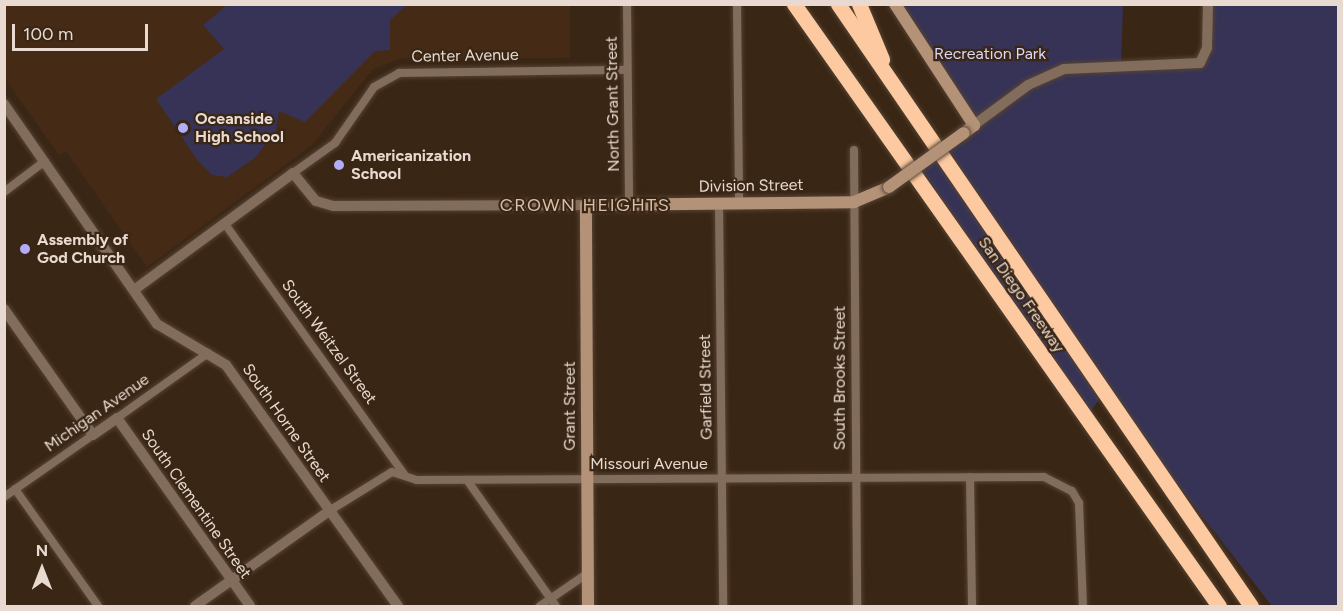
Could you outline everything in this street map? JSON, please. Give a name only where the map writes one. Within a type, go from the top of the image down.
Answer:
[{"type":"highway","name":"San Diego Freeway","points":[[794,4],[1215,602]]},
{"type":"highway","name":"San Diego Freeway","points":[[838,4],[897,95],[1251,606]]},
{"type":"highway","points":[[859,4],[897,95]]},
{"type":"main road","points":[[895,4],[974,125]]},
{"type":"main road","name":"Division Street","points":[[586,205],[854,202],[889,187],[974,125]]},
{"type":"main road","name":"Grant Street","points":[[586,205],[588,606]]},
{"type":"street","name":"North Grant Street","points":[[627,4],[629,203]]},
{"type":"street","points":[[737,4],[739,204]]},
{"type":"street","points":[[974,125],[1028,85],[1064,69],[1200,63],[1207,48],[1208,4]]},
{"type":"street","name":"Center Avenue","points":[[134,290],[225,224],[233,213],[335,143],[374,87],[399,73],[627,69]]},
{"type":"street","name":"South Horne Street","points":[[4,104],[157,324],[226,365],[398,606]]},
{"type":"street","name":"South Brooks Street","points":[[854,150],[856,606]]},
{"type":"street","points":[[4,192],[45,161]]},
{"type":"street","name":"Division Street","points":[[293,173],[316,201],[333,206],[586,205]]},
{"type":"street","name":"Garfield Street","points":[[719,203],[723,606]]},
{"type":"street","name":"South Weitzel Street","points":[[225,224],[407,478]]},
{"type":"street","points":[[4,309],[93,435]]},
{"type":"street","name":"Michigan Avenue","points":[[4,497],[208,353]]},
{"type":"street","name":"South Clementine Street","points":[[117,418],[250,606]]},
{"type":"street","name":"Missouri Avenue","points":[[195,606],[385,473],[407,478],[467,480],[1044,477],[1072,491],[1082,515],[1083,606]]},
{"type":"street","points":[[970,477],[972,606]]},
{"type":"street","points":[[467,480],[553,603]]},
{"type":"street","points":[[15,489],[98,606]]},
{"type":"street","points":[[540,606],[553,603],[588,573]]},
{"type":"shaded area","name":"Oceanside High School","points":[[4,5],[570,5],[570,58],[403,58],[373,69],[312,145],[147,267],[66,151],[59,155],[5,78]]},
{"type":"green space","points":[[227,5],[407,5],[390,20],[390,50],[375,51],[305,122],[279,111],[276,130],[256,157],[227,177],[212,175],[198,161],[156,99],[224,49],[203,25]]},
{"type":"green space","name":"Recreation Park","points":[[895,5],[1123,5],[1121,63],[1201,59],[1207,5],[1338,5],[1338,606],[1272,606],[1105,391],[1083,422],[911,174],[969,121]]},
{"type":"place","name":"Oceanside High School","points":[[183,128]]},
{"type":"place","name":"Americanization School","points":[[339,165]]},
{"type":"place","name":"Assembly of God Church","points":[[25,249]]},
{"type":"district","name":"CROWN HEIGHTS","points":[[585,205]]}]
